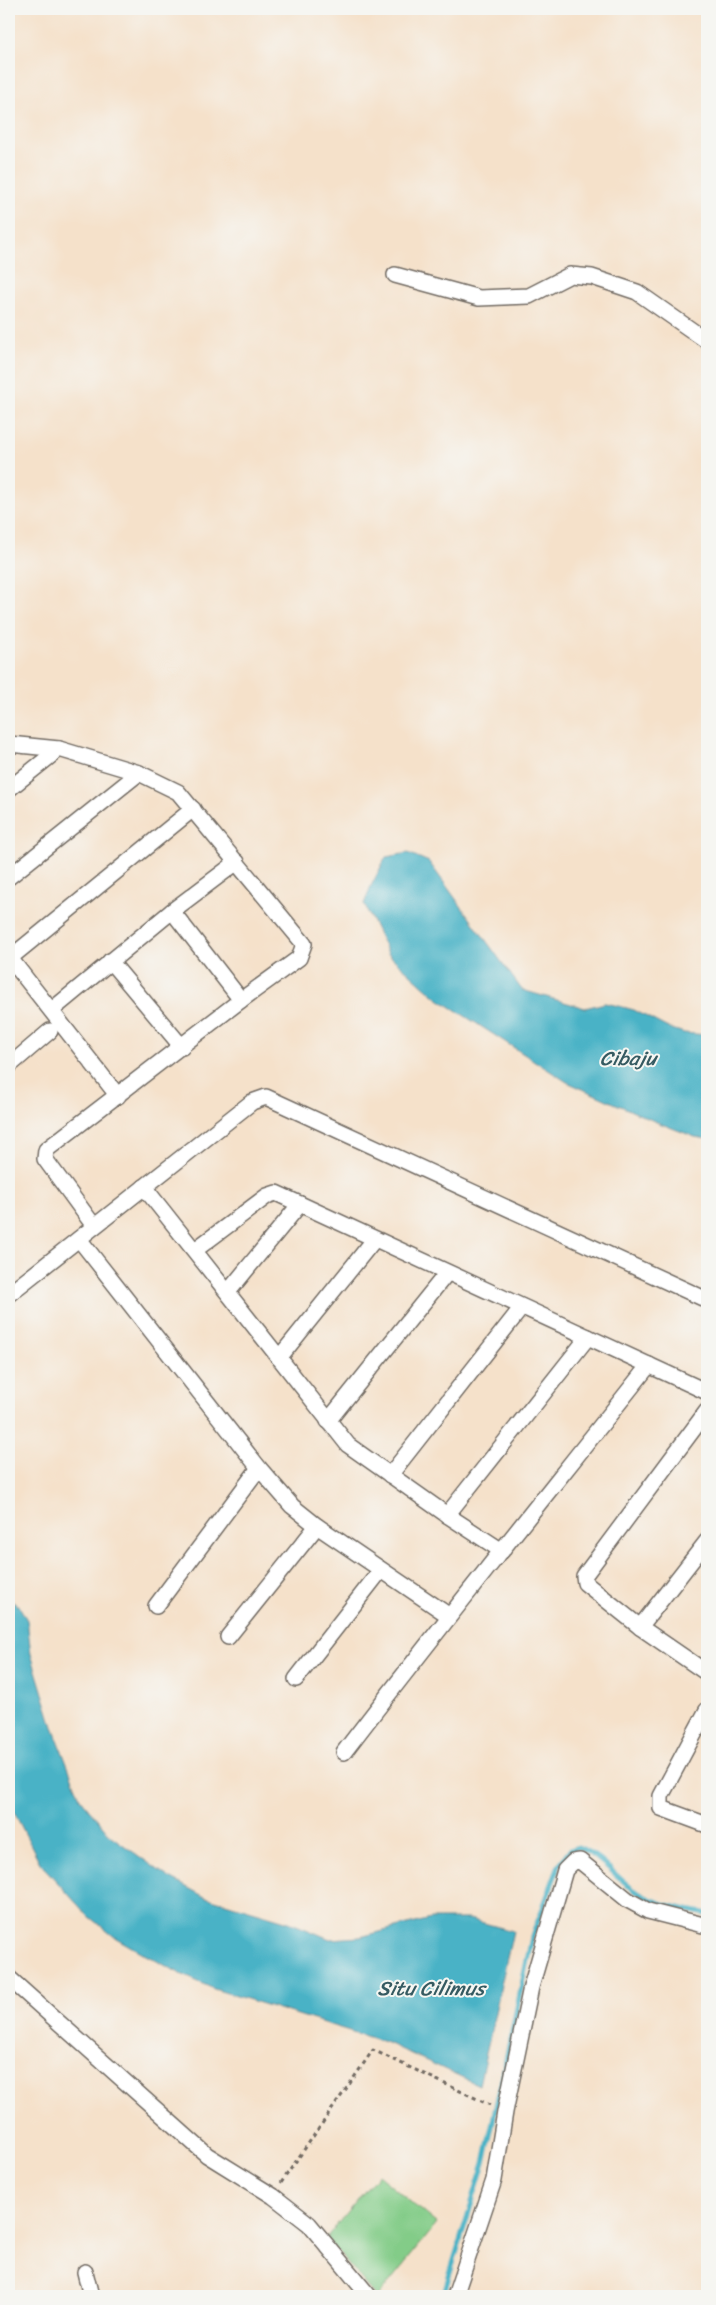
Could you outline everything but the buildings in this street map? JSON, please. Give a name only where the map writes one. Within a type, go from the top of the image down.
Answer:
[{"type":"street","points":[[395,275],[479,298],[529,296],[570,275],[592,277],[636,292],[707,341]]},
{"type":"street","points":[[9,744],[59,749],[139,773],[178,792],[304,944],[299,958],[240,1000],[182,1047],[46,1150],[45,1159],[94,1226]]},
{"type":"street","points":[[9,789],[59,749]]},
{"type":"street","points":[[9,877],[139,773]]},
{"type":"street","points":[[118,1096],[10,958],[193,809]]},
{"type":"street","points":[[52,1010],[172,911],[236,862]]},
{"type":"street","points":[[172,911],[240,1000]]},
{"type":"street","points":[[110,961],[182,1047]]},
{"type":"street","points":[[9,1066],[50,1031]]},
{"type":"street","points":[[9,1294],[252,1102],[266,1097],[707,1300]]},
{"type":"street","points":[[144,1187],[348,1445],[390,1476],[502,1551]]},
{"type":"street","points":[[195,1250],[267,1196],[276,1193],[374,1240],[707,1392]]},
{"type":"street","points":[[228,1292],[300,1204]]},
{"type":"street","points":[[78,1240],[259,1468],[292,1506],[317,1526],[448,1615]]},
{"type":"street","points":[[279,1358],[374,1240]]},
{"type":"street","points":[[328,1421],[447,1273]]},
{"type":"street","points":[[390,1476],[522,1307]]},
{"type":"street","points":[[447,1515],[588,1337]]},
{"type":"street","points":[[344,1752],[448,1615],[502,1551],[649,1365]]},
{"type":"street","points":[[707,1411],[584,1576],[585,1583],[640,1627],[707,1672]]},
{"type":"street","points":[[156,1606],[259,1468]]},
{"type":"street","points":[[228,1637],[317,1526]]},
{"type":"street","points":[[640,1627],[707,1541]]},
{"type":"street","points":[[296,1679],[381,1570]]},
{"type":"street","points":[[707,1710],[701,1737],[661,1796],[661,1808],[707,1825]]},
{"type":"street","points":[[455,2296],[494,2180],[505,2112],[531,1987],[566,1870],[573,1862],[580,1861],[628,1900],[648,1911],[707,1926]]},
{"type":"street","points":[[9,1978],[200,2149],[273,2196],[309,2224],[369,2296]]},
{"type":"street","points":[[85,2272],[91,2296]]},
{"type":"path","points":[[273,2196],[373,2050],[481,2101]]},
{"type":"green space","points":[[378,2175],[437,2224],[378,2296],[375,2296],[326,2238]]},
{"type":"water","name":"Cibaju","points":[[408,853],[429,862],[522,990],[585,1008],[605,1003],[619,1006],[634,1010],[666,1027],[684,1033],[707,1035],[707,1139],[695,1137],[654,1121],[567,1082],[437,998],[389,955],[364,904],[386,857]]},
{"type":"water","name":"Situ Cilimus","points":[[9,1600],[19,1606],[27,1620],[31,1654],[54,1730],[80,1798],[111,1836],[168,1877],[205,1897],[289,1922],[330,1939],[360,1937],[431,1919],[469,1919],[513,1931],[479,2085],[385,2042],[214,1989],[181,1974],[116,1938],[88,1916],[40,1863],[9,1802]]},
{"type":"waterway","points":[[443,2296],[484,2163],[532,1937],[559,1865],[570,1850],[578,1847],[594,1856],[629,1886],[644,1896],[671,1906],[707,1914]]}]
